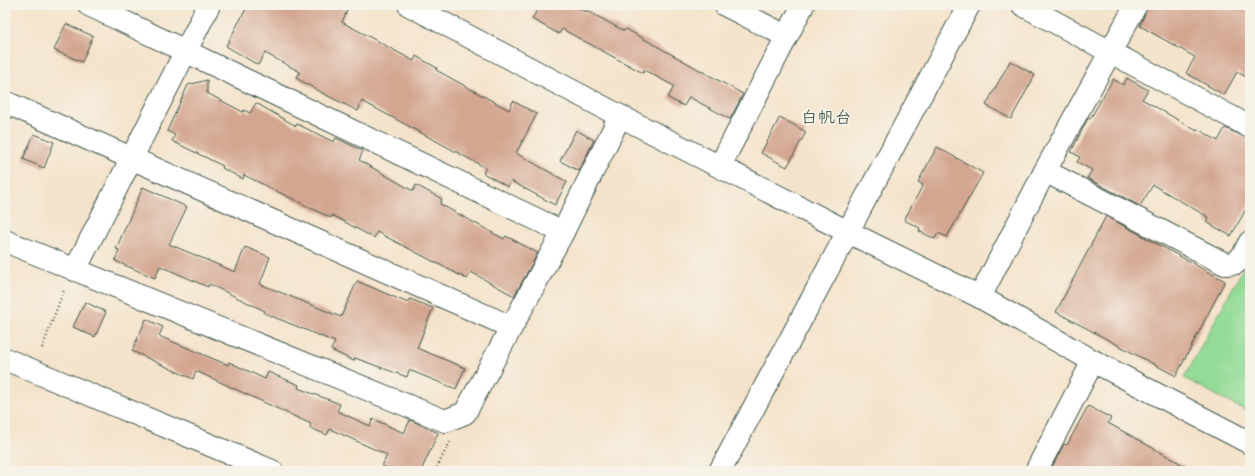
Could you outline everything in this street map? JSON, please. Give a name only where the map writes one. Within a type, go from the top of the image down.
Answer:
[{"type":"street","points":[[89,5],[563,232]]},
{"type":"street","points":[[75,270],[208,5]]},
{"type":"street","points":[[409,5],[620,116],[980,298],[1093,361],[1250,443]]},
{"type":"street","points":[[725,5],[786,36]]},
{"type":"street","points":[[720,166],[803,5]]},
{"type":"street","points":[[720,471],[969,5]]},
{"type":"street","points":[[1023,5],[1250,127]]},
{"type":"street","points":[[980,298],[1046,171],[1136,5]]},
{"type":"street","points":[[5,102],[511,327]]},
{"type":"street","points":[[5,241],[445,421],[465,413],[563,232],[620,116]]},
{"type":"street","points":[[1046,171],[1225,264],[1236,263],[1243,255],[1250,242]]},
{"type":"street","points":[[5,359],[272,471]]},
{"type":"street","points":[[1036,471],[1093,361]]},
{"type":"path","points":[[42,348],[62,295],[75,270]]},
{"type":"path","points":[[435,471],[454,436],[452,418]]},
{"type":"green space","points":[[1250,256],[1250,413],[1184,378]]},
{"type":"building","points":[[248,5],[337,5],[347,11],[342,22],[414,61],[416,56],[437,68],[436,70],[509,110],[513,101],[537,114],[516,153],[567,182],[555,205],[511,181],[508,187],[483,173],[486,168],[362,101],[358,111],[326,95],[296,78],[300,72],[265,53],[258,65],[226,46]]},
{"type":"building","points":[[540,5],[572,5],[585,12],[586,10],[624,31],[626,29],[743,94],[730,119],[689,97],[684,106],[668,98],[674,86],[644,70],[643,73],[562,29],[559,34],[532,19]]},
{"type":"building","points":[[1148,5],[1250,5],[1250,79],[1237,72],[1224,95],[1186,73],[1195,57],[1140,26]]},
{"type":"building","points":[[66,24],[93,36],[82,62],[54,50]]},
{"type":"building","points":[[1010,61],[1035,75],[1011,119],[986,105]]},
{"type":"building","points":[[1127,78],[1148,90],[1142,99],[1197,131],[1198,129],[1218,141],[1225,128],[1250,139],[1250,202],[1231,236],[1206,222],[1208,217],[1153,185],[1140,206],[1087,178],[1092,170],[1077,162],[1080,157],[1071,152],[1088,118],[1090,119],[1113,79],[1123,85]]},
{"type":"building","points":[[207,80],[207,93],[243,112],[244,110],[250,113],[256,103],[296,126],[297,124],[334,142],[336,138],[363,151],[359,160],[413,191],[416,185],[442,199],[440,204],[504,239],[506,236],[538,253],[514,296],[471,272],[467,279],[377,232],[374,238],[332,215],[331,218],[244,175],[243,179],[222,168],[223,166],[172,141],[175,135],[167,131],[188,85]]},
{"type":"building","points":[[780,117],[806,132],[787,167],[761,153]]},
{"type":"building","points":[[576,130],[594,140],[579,171],[560,161]]},
{"type":"building","points":[[34,134],[54,142],[44,168],[23,159]]},
{"type":"building","points":[[937,147],[983,173],[947,237],[938,233],[935,239],[919,231],[920,228],[904,220],[923,185],[918,182]]},
{"type":"building","points":[[143,187],[187,207],[169,244],[235,272],[245,247],[270,257],[260,284],[341,317],[357,281],[408,303],[410,299],[433,308],[417,348],[465,368],[456,389],[409,370],[407,377],[355,358],[354,361],[331,350],[335,342],[264,313],[265,311],[209,284],[208,287],[160,266],[155,278],[115,261],[119,250],[116,249]]},
{"type":"building","points":[[1106,216],[1225,281],[1176,376],[1056,312]]},
{"type":"building","points":[[85,302],[106,312],[95,337],[73,327]]},
{"type":"building","points":[[146,319],[163,327],[159,336],[228,365],[229,362],[265,379],[268,372],[299,385],[298,388],[340,404],[337,411],[370,426],[373,419],[404,433],[410,420],[438,433],[421,471],[392,471],[382,466],[387,455],[330,429],[327,435],[310,428],[311,424],[196,371],[193,379],[132,351]]},
{"type":"building","points":[[1088,406],[1111,418],[1108,423],[1194,471],[1050,471],[1064,444],[1067,445]]},
{"type":"district","name":"白帆台","points":[[826,117]]}]
